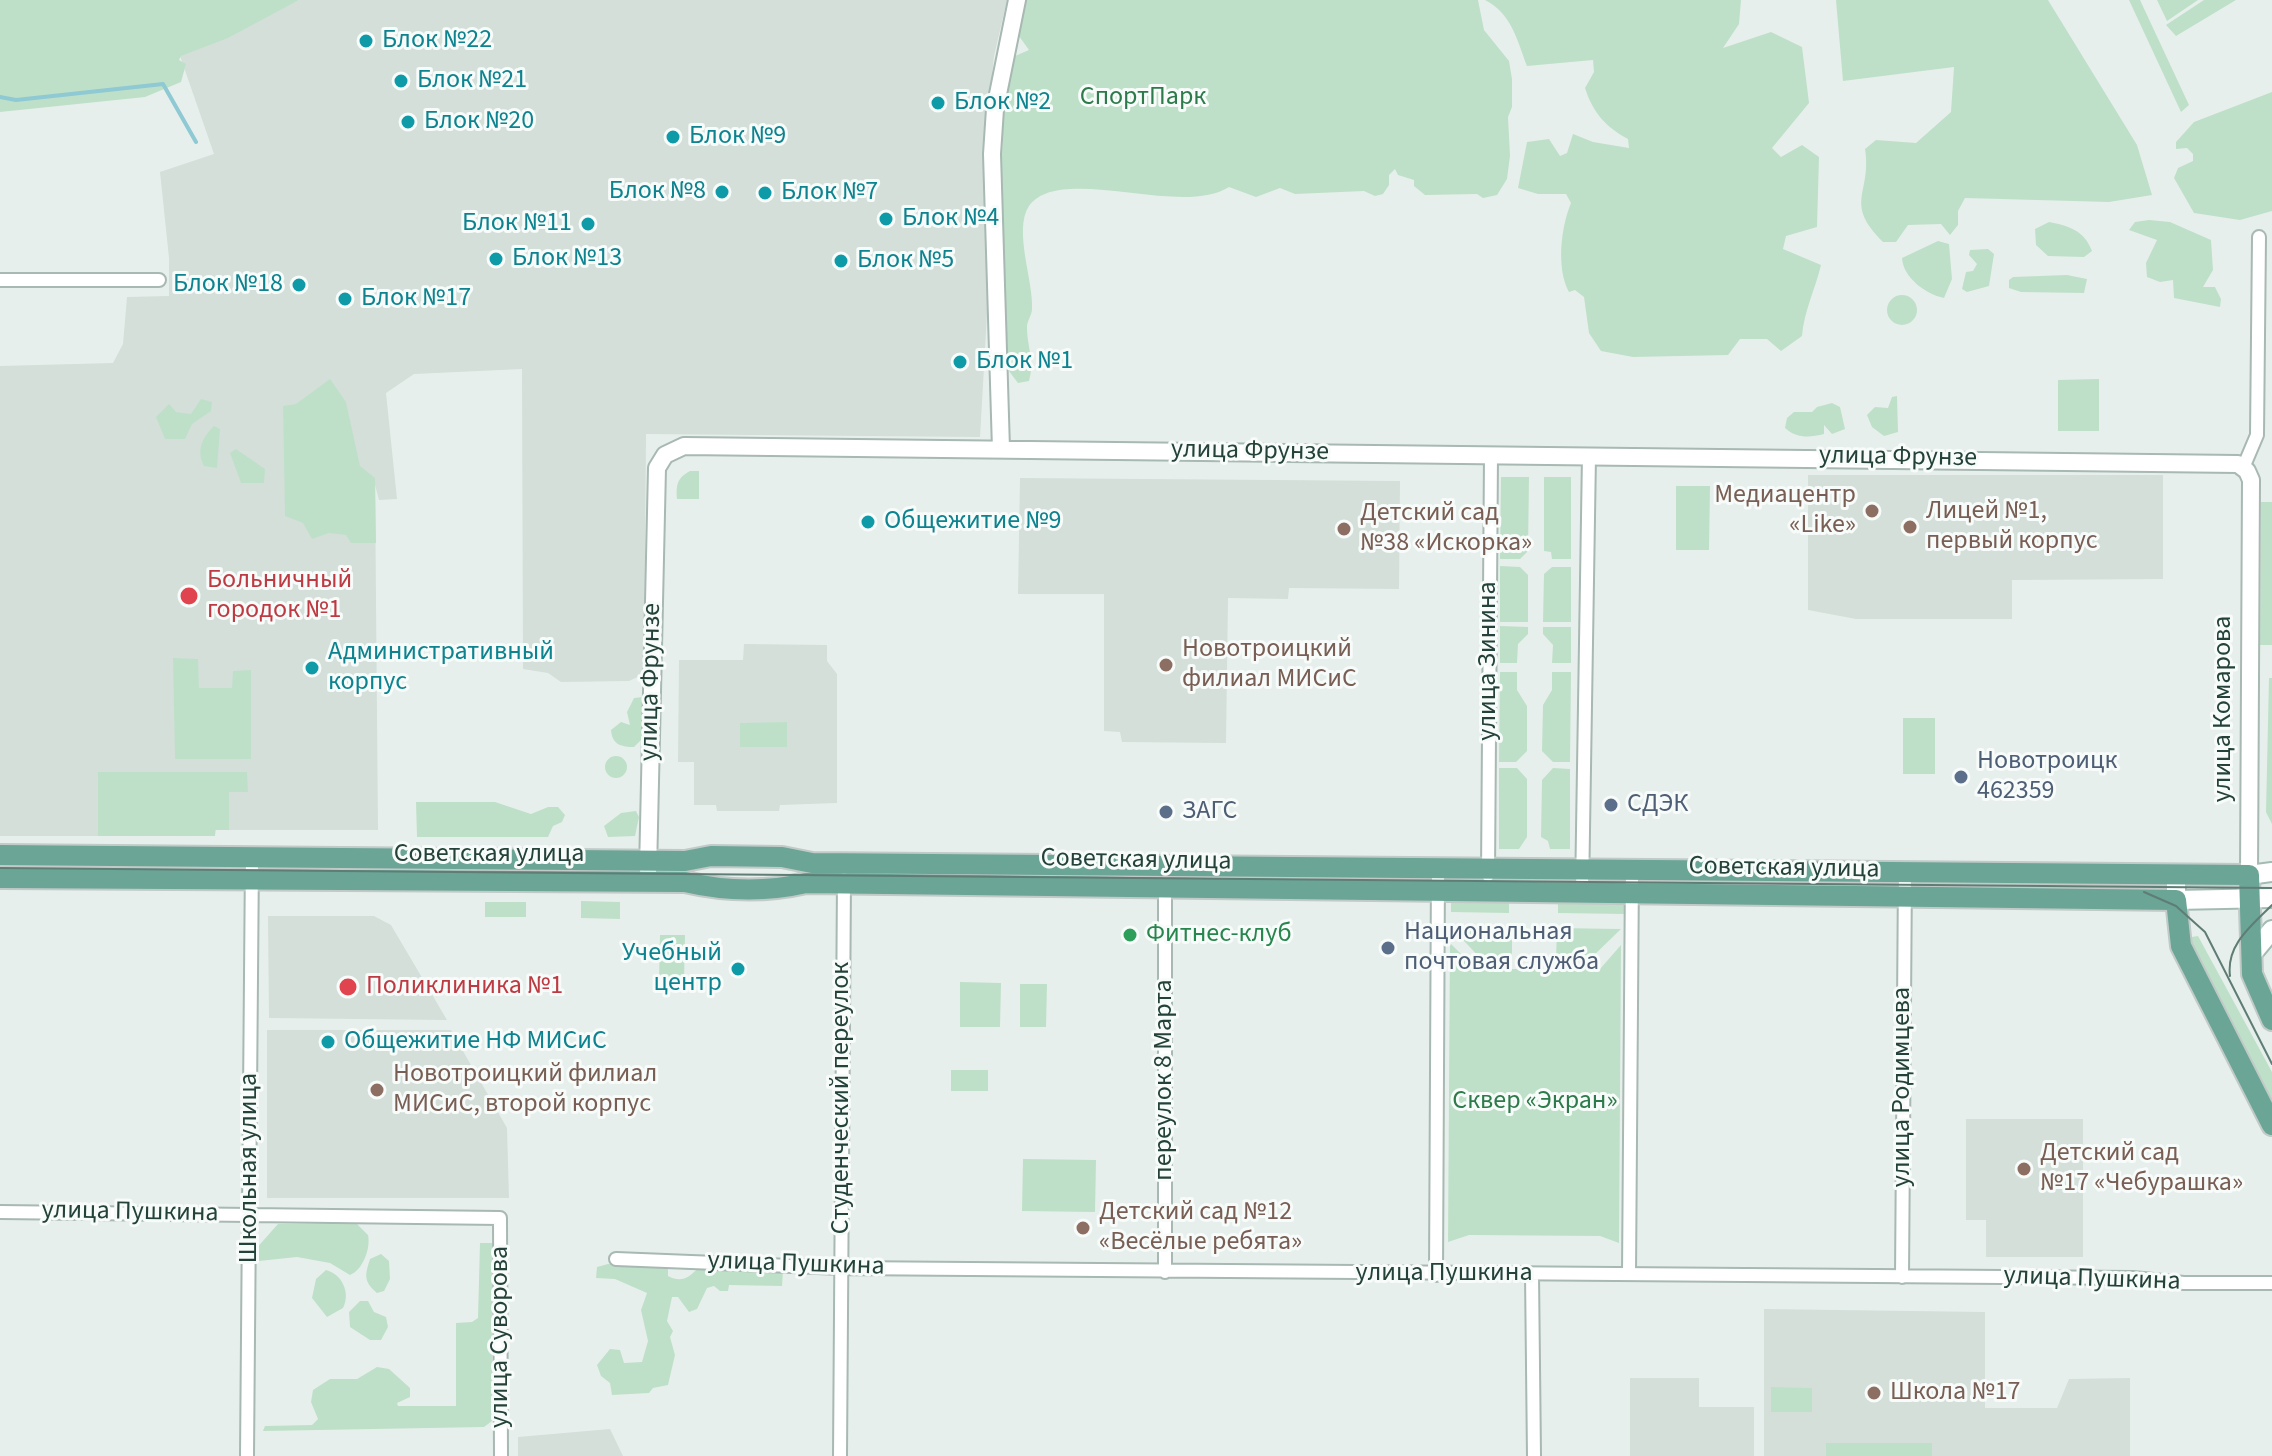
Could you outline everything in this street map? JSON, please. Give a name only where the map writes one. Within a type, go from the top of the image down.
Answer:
[{"type":"main road","name":"Советская улица","points":[[0,855],[649,860],[769,856],[844,863],[2249,875],[2272,872]]},
{"type":"main road","points":[[2176,874],[2181,946],[2272,1125]]},
{"type":"main road","name":"улица Комарова","points":[[2249,875],[2252,964],[2272,1020]]},
{"type":"main road","name":"Советская улица","points":[[0,878],[685,882],[711,888],[843,884],[2249,901],[2272,898]]},
{"type":"main road","points":[[2252,964],[2272,930]]},
{"type":"street","points":[[1001,449],[992,154],[995,109],[1017,0]]},
{"type":"street","points":[[2243,468],[2257,435],[2259,237]]},
{"type":"street","points":[[0,280],[159,280]]},
{"type":"street","name":"улица Фрунзе","points":[[648,882],[657,468],[665,455],[684,446],[2226,462],[2243,468]]},
{"type":"street","name":"улица Зинина","points":[[1488,892],[1491,454]]},
{"type":"street","points":[[1582,893],[1589,455]]},
{"type":"street","name":"улица Комарова","points":[[2243,468],[2251,480],[2249,875]]},
{"type":"street","name":"Школьная улица","points":[[247,1456],[252,856]]},
{"type":"street","name":"Студенческий переулок","points":[[840,1456],[844,863]]},
{"type":"street","name":"переулок 8 Марта","points":[[1165,1272],[1166,866]]},
{"type":"street","points":[[1436,1275],[1438,868]]},
{"type":"street","points":[[1629,1274],[1632,870]]},
{"type":"street","name":"улица Родимцева","points":[[1902,1277],[1905,872]]},
{"type":"street","name":"улица Пушкина","points":[[0,1212],[500,1218]]},
{"type":"street","name":"улица Суворова","points":[[500,1218],[501,1456]]},
{"type":"street","name":"улица Пушкина","points":[[616,1259],[841,1268],[2272,1283]]},
{"type":"street","points":[[1532,1274],[1534,1456]]},
{"type":"shaded area","points":[[299,0],[1007,0],[994,56],[986,135],[989,279],[980,437],[646,434],[644,674],[629,681],[561,682],[548,673],[523,669],[522,369],[414,374],[386,393],[397,499],[379,500],[375,485],[378,830],[216,830],[215,836],[0,836],[0,366],[113,363],[123,344],[127,297],[169,296],[169,258],[160,172],[214,154],[180,56]]},
{"type":"shaded area","name":"Лицей №1, первый корпус","points":[[1808,475],[2163,475],[2163,579],[2012,580],[2012,619],[1856,619],[1808,610]]},
{"type":"shaded area","name":"Новотроицкий филиал МИСиС","points":[[1020,478],[1400,481],[1399,589],[1289,588],[1288,599],[1228,598],[1226,743],[1122,742],[1120,732],[1104,731],[1104,594],[1018,594]]},
{"type":"shaded area","points":[[744,644],[827,645],[827,661],[837,674],[837,803],[780,805],[779,811],[717,811],[716,805],[694,805],[694,762],[678,762],[679,660],[743,660]]},
{"type":"shaded area","name":"Поликлиника №1","points":[[268,916],[374,916],[391,925],[447,1020],[269,1018]]},
{"type":"shaded area","name":"Новотроицкий филиал МИСиС, второй корпус","points":[[267,1030],[451,1030],[507,1128],[509,1198],[267,1198]]},
{"type":"shaded area","name":"Детский сад №17 «Чебурашка»","points":[[1966,1119],[2083,1119],[2083,1257],[1986,1257],[1986,1220],[1966,1220]]},
{"type":"shaded area","name":"Школа №17","points":[[1764,1309],[1985,1312],[1985,1408],[2057,1408],[2069,1379],[2130,1378],[2130,1456],[1764,1456]]},
{"type":"shaded area","points":[[1630,1378],[1699,1378],[1699,1407],[1754,1407],[1754,1456],[1630,1456]]},
{"type":"shaded area","points":[[610,1429],[623,1456],[518,1456],[518,1437]]},
{"type":"green space","points":[[0,0],[299,0],[228,38],[181,56],[179,60],[186,64],[181,82],[145,97],[0,112]]},
{"type":"green space","name":"СпортПарк","points":[[1026,0],[1478,0],[1484,30],[1509,61],[1512,79],[1507,179],[1497,195],[1483,198],[1477,194],[1425,195],[1414,186],[1414,180],[1398,175],[1395,169],[1389,175],[1389,185],[1383,194],[1375,196],[1364,191],[1295,194],[1280,188],[1256,197],[1229,187],[1208,195],[1182,197],[1093,189],[1067,189],[1045,194],[1029,206],[1023,228],[1032,298],[1027,327],[1031,367],[1029,381],[1018,383],[1009,371],[1000,222],[1004,91],[1008,69],[1015,56],[1029,50],[1016,32]]},
{"type":"green space","points":[[1485,0],[1741,0],[1739,24],[1723,48],[1771,32],[1802,47],[1809,103],[1772,148],[1781,157],[1802,145],[1819,157],[1817,227],[1786,236],[1783,249],[1821,265],[1802,336],[1781,351],[1767,339],[1740,339],[1728,355],[1633,357],[1601,351],[1589,333],[1584,297],[1575,290],[1569,292],[1562,271],[1563,235],[1571,203],[1566,194],[1538,194],[1518,188],[1527,142],[1549,139],[1560,156],[1567,153],[1573,134],[1593,142],[1629,148],[1628,139],[1601,118],[1588,97],[1585,88],[1594,72],[1593,60],[1527,66],[1508,20]]},
{"type":"green space","points":[[1836,0],[2048,0],[2137,145],[2152,195],[2109,202],[1965,198],[1958,211],[1958,225],[1950,235],[1941,224],[1908,225],[1896,242],[1883,242],[1864,217],[1862,207],[1865,149],[1876,140],[1916,143],[1951,112],[1954,67],[1843,81]]},
{"type":"green space","points":[[2129,0],[2140,0],[2189,105],[2181,112]]},
{"type":"green space","points":[[2157,0],[2198,0],[2167,21]]},
{"type":"green space","points":[[2204,0],[2236,0],[2176,36],[2166,25]]},
{"type":"green space","points":[[2272,92],[2272,211],[2240,220],[2194,213],[2174,178],[2178,168],[2193,161],[2193,154],[2187,148],[2176,149],[2176,142],[2194,122]]},
{"type":"green space","points":[[2049,222],[2075,230],[2085,238],[2092,251],[2084,257],[2048,256],[2036,245],[2035,229]]},
{"type":"green space","points":[[2135,222],[2170,222],[2211,240],[2213,270],[2203,287],[2215,287],[2221,299],[2220,307],[2174,298],[2173,280],[2160,282],[2147,277],[2146,263],[2157,240],[2129,230]]},
{"type":"green space","points":[[1938,241],[1949,244],[1952,279],[1944,298],[1916,284],[1906,272],[1902,258]]},
{"type":"green space","points":[[1988,249],[1994,254],[1989,286],[1967,292],[1962,289],[1966,272],[1973,271],[1977,264],[1969,255],[1970,250]]},
{"type":"green space","points":[[2067,275],[2087,279],[2084,293],[2021,292],[2009,288],[2009,280],[2013,277]]},
{"type":"green space","points":[[1902,295],[1913,299],[1917,310],[1913,321],[1902,325],[1891,321],[1887,310],[1891,299]]},
{"type":"green space","points":[[330,379],[346,402],[360,466],[375,478],[376,543],[351,543],[346,535],[329,533],[312,539],[303,523],[285,516],[283,406],[296,404]]},
{"type":"green space","points":[[2099,379],[2099,431],[2058,431],[2058,380]]},
{"type":"green space","points":[[1897,396],[1898,432],[1884,436],[1872,427],[1867,415],[1875,407],[1888,408],[1892,397]]},
{"type":"green space","points":[[201,399],[212,402],[211,411],[192,424],[185,439],[165,439],[156,417],[169,404],[176,412],[191,414]]},
{"type":"green space","points":[[1832,403],[1840,407],[1845,429],[1832,434],[1824,425],[1824,434],[1808,436],[1794,434],[1785,428],[1787,418],[1794,412],[1812,412],[1817,407]]},
{"type":"green space","points":[[214,426],[220,429],[217,468],[204,466],[200,455],[203,440]]},
{"type":"green space","points":[[236,449],[265,469],[264,483],[241,483],[230,453]]},
{"type":"green space","points":[[690,471],[699,471],[699,499],[677,499],[678,482]]},
{"type":"green space","points":[[1501,477],[1529,477],[1528,551],[1520,559],[1500,559]]},
{"type":"green space","points":[[1544,477],[1571,477],[1571,559],[1552,559],[1551,552],[1544,551]]},
{"type":"green space","points":[[1676,486],[1710,486],[1709,550],[1676,550]]},
{"type":"green space","points":[[2261,502],[2272,502],[2272,645],[2260,645]]},
{"type":"green space","points":[[1500,566],[1520,567],[1528,575],[1528,622],[1500,622]]},
{"type":"green space","points":[[1552,567],[1571,567],[1571,622],[1543,622],[1544,574]]},
{"type":"green space","points":[[1500,626],[1528,627],[1528,634],[1518,644],[1517,663],[1500,663]]},
{"type":"green space","points":[[1543,627],[1571,627],[1571,663],[1552,663],[1553,645],[1543,634]]},
{"type":"green space","points":[[173,658],[198,659],[199,688],[232,688],[233,671],[251,670],[251,759],[175,759]]},
{"type":"green space","points":[[1500,672],[1517,672],[1517,690],[1527,706],[1527,751],[1516,762],[1499,762]]},
{"type":"green space","points":[[1552,672],[1571,672],[1570,762],[1553,762],[1542,751],[1543,705],[1552,690]]},
{"type":"green space","points":[[2269,678],[2272,678],[2272,824],[2266,812]]},
{"type":"green space","points":[[643,697],[642,739],[634,747],[618,744],[611,730],[621,722],[630,725],[627,712],[634,698]]},
{"type":"green space","points":[[1903,718],[1935,718],[1935,774],[1903,774]]},
{"type":"green space","points":[[787,722],[787,747],[740,747],[740,723]]},
{"type":"green space","points":[[612,756],[620,756],[627,767],[620,778],[612,778],[605,771],[605,763]]},
{"type":"green space","points":[[1499,768],[1517,768],[1527,779],[1527,837],[1519,849],[1499,849]]},
{"type":"green space","points":[[1553,768],[1570,769],[1570,849],[1550,849],[1548,841],[1541,837],[1542,780]]},
{"type":"green space","points":[[98,772],[247,772],[248,792],[229,792],[229,830],[215,830],[215,836],[98,836]]},
{"type":"green space","points":[[416,802],[495,802],[531,814],[548,807],[558,807],[565,815],[562,822],[553,826],[548,837],[417,837]]},
{"type":"green space","points":[[636,811],[639,817],[635,836],[608,837],[604,826],[621,813]]},
{"type":"green space","points":[[581,901],[620,902],[620,919],[581,918]]},
{"type":"green space","points":[[485,902],[526,902],[526,917],[485,917]]},
{"type":"green space","points":[[1451,902],[1509,903],[1509,913],[1451,912]]},
{"type":"green space","points":[[1558,903],[1624,904],[1624,914],[1558,913]]},
{"type":"green space","points":[[1451,927],[1512,928],[1512,959],[1481,959]]},
{"type":"green space","points":[[1557,928],[1621,929],[1589,960],[1556,960]]},
{"type":"green space","points":[[660,935],[685,935],[684,981],[659,981]]},
{"type":"green space","points":[[2198,936],[2272,1072],[2272,1113],[2186,938]]},
{"type":"green space","name":"Сквер «Экран»","points":[[1450,943],[1469,962],[1470,969],[1600,969],[1621,945],[1619,1243],[1600,1236],[1469,1235],[1448,1242]]},
{"type":"green space","points":[[960,982],[1001,983],[1000,1027],[960,1027]]},
{"type":"green space","points":[[1020,984],[1047,984],[1046,1027],[1020,1027]]},
{"type":"green space","points":[[951,1070],[988,1070],[988,1091],[951,1091]]},
{"type":"green space","points":[[1023,1159],[1096,1160],[1095,1212],[1022,1211]]},
{"type":"green space","points":[[278,1224],[357,1224],[368,1235],[365,1258],[350,1275],[330,1263],[297,1257],[259,1261],[254,1251]]},
{"type":"green space","points":[[480,1243],[492,1243],[492,1421],[484,1427],[263,1431],[265,1426],[312,1425],[318,1419],[311,1402],[313,1390],[330,1379],[357,1379],[377,1367],[389,1369],[410,1388],[410,1397],[397,1403],[398,1406],[456,1406],[456,1323],[472,1322],[478,1318]]},
{"type":"green space","points":[[381,1254],[389,1261],[390,1279],[384,1291],[377,1293],[369,1285],[366,1274],[370,1259]]},
{"type":"green space","points":[[608,1264],[668,1266],[668,1276],[677,1279],[688,1277],[698,1268],[783,1270],[782,1286],[729,1285],[728,1291],[720,1291],[714,1286],[707,1288],[697,1309],[689,1312],[678,1297],[672,1297],[667,1321],[673,1331],[670,1337],[675,1355],[668,1385],[653,1388],[649,1393],[612,1395],[610,1383],[601,1376],[597,1365],[610,1349],[620,1350],[624,1363],[642,1362],[648,1341],[641,1310],[647,1293],[615,1279],[596,1278],[597,1267]]},
{"type":"green space","points":[[326,1270],[341,1280],[346,1296],[343,1308],[327,1317],[312,1298],[316,1279]]},
{"type":"green space","points":[[360,1301],[368,1301],[374,1312],[386,1317],[388,1327],[381,1340],[370,1340],[350,1327],[349,1312]]},
{"type":"green space","points":[[1771,1387],[1812,1388],[1812,1412],[1771,1412]]},
{"type":"green space","points":[[1826,1443],[1932,1443],[1932,1456],[1826,1456]]},
{"type":"waterway","points":[[0,97],[16,100],[163,84],[196,142]]},
{"type":"tram line","points":[[0,868],[2272,888]]},
{"type":"tram line","points":[[2144,892],[2176,906],[2205,932],[2272,1064]]},
{"type":"tram line","points":[[2230,976],[2236,945],[2272,905]]},
{"type":"place","name":"Блок №22","points":[[366,41]]},
{"type":"place","name":"Блок №21","points":[[401,81]]},
{"type":"place","name":"Блок №2","points":[[938,103]]},
{"type":"place","name":"Блок №20","points":[[408,122]]},
{"type":"place","name":"Блок №9","points":[[673,137]]},
{"type":"place","name":"Блок №8","points":[[722,192]]},
{"type":"place","name":"Блок №7","points":[[765,193]]},
{"type":"place","name":"Блок №4","points":[[886,219]]},
{"type":"place","name":"Блок №11","points":[[588,224]]},
{"type":"place","name":"Блок №13","points":[[496,259]]},
{"type":"place","name":"Блок №5","points":[[841,261]]},
{"type":"place","name":"Блок №18","points":[[299,285]]},
{"type":"place","name":"Блок №17","points":[[345,299]]},
{"type":"place","name":"Блок №1","points":[[960,362]]},
{"type":"place","name":"Медиацентр «Like»","points":[[1872,511]]},
{"type":"place","name":"Общежитие №9","points":[[868,522]]},
{"type":"place","name":"Лицей №1, первый корпус","points":[[1910,527]]},
{"type":"place","name":"Детский сад №38 «Искорка»","points":[[1344,529]]},
{"type":"place","name":"Больничный городок №1","points":[[189,596]]},
{"type":"place","name":"Новотроицкий филиал МИСиС","points":[[1166,665]]},
{"type":"place","name":"Административный корпус","points":[[312,668]]},
{"type":"place","name":"Новотроицк 462359","points":[[1961,777]]},
{"type":"place","name":"СДЭК","points":[[1611,805]]},
{"type":"place","name":"ЗАГС","points":[[1166,812]]},
{"type":"place","name":"Фитнес-клуб","points":[[1130,935]]},
{"type":"place","name":"Национальная почтовая служба","points":[[1388,948]]},
{"type":"place","name":"Учебный центр","points":[[738,969]]},
{"type":"place","name":"Поликлиника №1","points":[[348,987]]},
{"type":"place","name":"Общежитие НФ МИСиС","points":[[328,1042]]},
{"type":"place","name":"Новотроицкий филиал МИСиС, второй корпус","points":[[377,1090]]},
{"type":"place","name":"Детский сад №17 «Чебурашка»","points":[[2024,1169]]},
{"type":"place","name":"Детский сад №12 «Весёлые ребята»","points":[[1083,1228]]},
{"type":"place","name":"Школа №17","points":[[1874,1393]]}]
